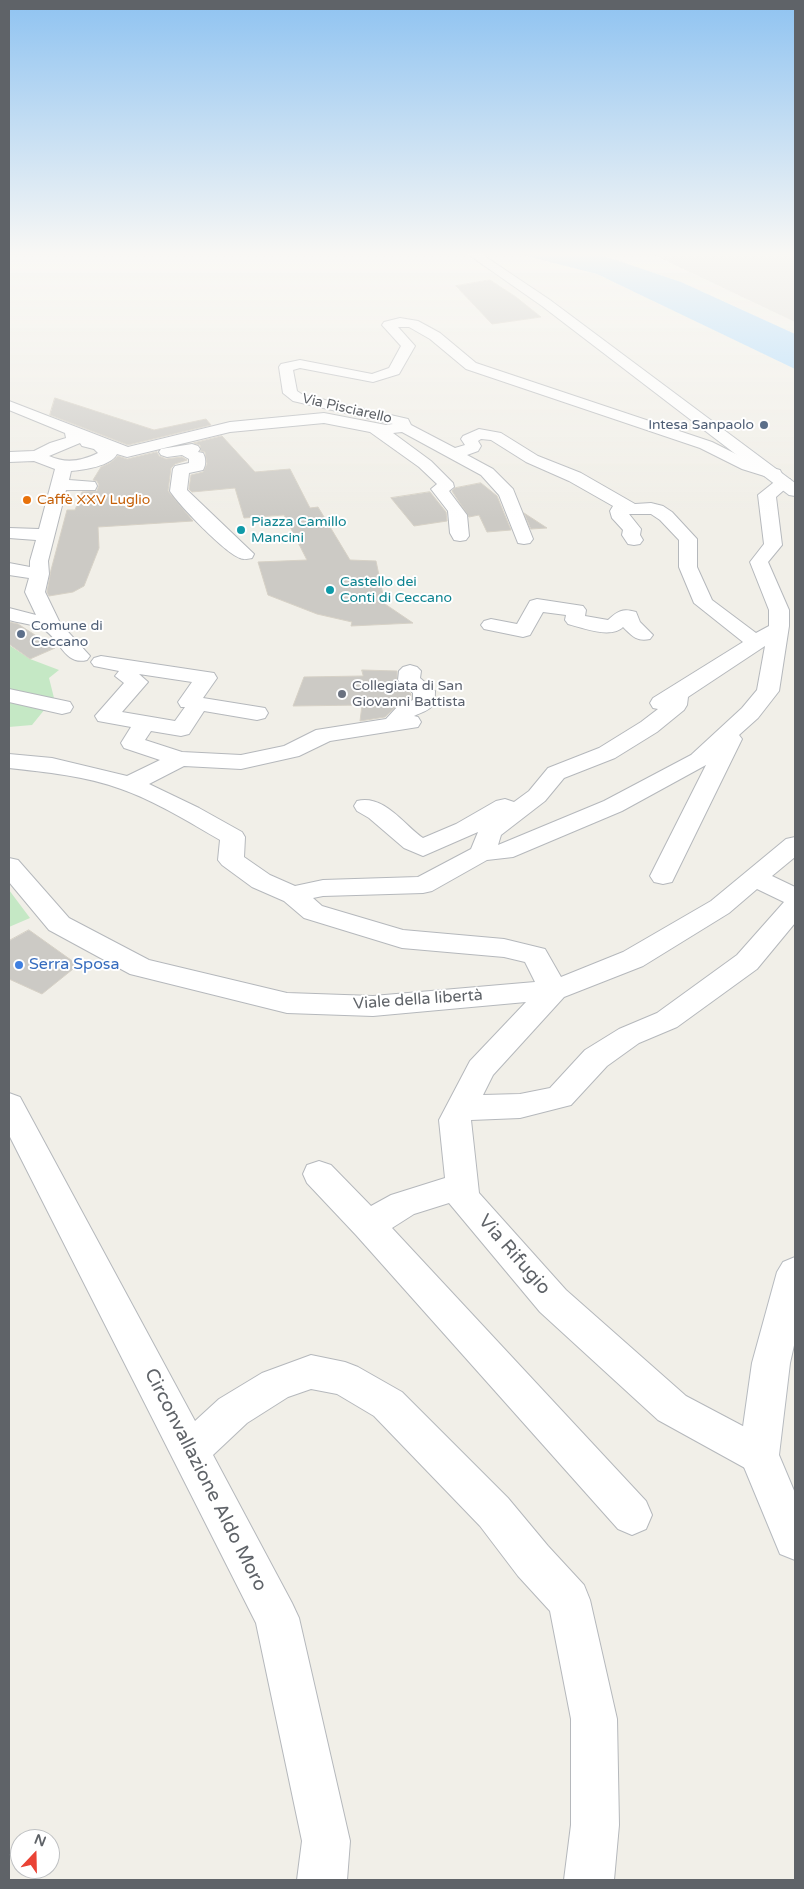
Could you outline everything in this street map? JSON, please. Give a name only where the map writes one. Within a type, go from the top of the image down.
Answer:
[{"type":"street","name":"Via Pisciarello","points":[[73,435],[127,452],[230,427],[324,418],[386,430],[404,427],[403,422],[298,398],[290,393],[286,367],[300,364],[372,378],[394,370],[408,346],[405,343]]},
{"type":"street","name":"Via Pisciarello","points":[[444,343],[471,366],[706,445],[784,483]]},
{"type":"street","points":[[293,895],[323,888],[423,886],[482,853],[504,852],[613,806],[699,760],[768,692],[779,626],[779,610],[759,562],[773,545],[767,495],[784,483],[599,343]]},
{"type":"street","points":[[9,405],[98,445],[109,454],[130,458],[192,449],[189,454],[197,456],[196,467],[181,469],[178,491],[230,543],[245,554]]},
{"type":"street","points":[[374,427],[425,464],[439,477],[446,486],[439,489],[457,514],[460,536]]},
{"type":"street","points":[[404,427],[487,472],[507,493],[524,539]]},
{"type":"street","points":[[451,454],[472,448],[473,446],[469,439],[472,436],[486,433],[495,436],[532,459],[562,470],[632,510],[651,508],[666,516],[688,539],[702,543],[705,548]]},
{"type":"street","points":[[9,457],[37,456],[73,435]]},
{"type":"street","points":[[37,456],[49,464],[64,467],[95,462],[109,454]]},
{"type":"street","points":[[64,467],[38,562],[40,574],[35,592],[51,625],[90,659],[134,668],[206,678],[189,702],[257,713]]},
{"type":"street","points":[[59,485],[89,486]]},
{"type":"street","points":[[623,505],[619,512],[632,528],[631,536],[634,540]]},
{"type":"street","points":[[9,533],[46,535]]},
{"type":"street","points":[[688,539],[688,567],[704,603],[757,643]]},
{"type":"street","points":[[9,569],[40,574]]},
{"type":"street","points":[[491,624],[523,631],[536,605],[576,610],[575,620],[612,627],[624,615],[629,616],[632,624],[643,635]]},
{"type":"street","points":[[9,614],[51,625]]},
{"type":"street","points":[[640,713],[677,694],[757,643],[779,626]]},
{"type":"street","points":[[134,668],[126,676],[137,682],[106,716],[181,729],[198,704]]},
{"type":"street","points":[[146,723],[132,743],[180,759],[241,762],[291,751],[324,735],[402,723],[405,712],[424,703],[424,691],[409,680],[410,671]]},
{"type":"street","points":[[482,853],[490,832],[537,796],[556,773],[607,753],[649,727],[676,705],[677,694]]},
{"type":"street","points":[[9,696],[62,706]]},
{"type":"street","points":[[663,876],[731,739],[729,732]]},
{"type":"street","points":[[130,784],[180,759]]},
{"type":"street","points":[[9,762],[52,765],[130,784],[233,837],[231,860],[260,881],[293,895],[313,912],[402,939],[504,948],[535,955],[554,990]]},
{"type":"street","points":[[366,806],[378,813],[413,843],[423,848],[465,829],[528,791],[546,786]]},
{"type":"street","name":"Viale della libertà","points":[[9,866],[59,924],[140,967],[287,1003],[373,1006],[554,990],[633,959],[720,907],[795,844]]},
{"type":"street","points":[[462,1106],[520,1106],[560,1097],[596,1058],[630,1036],[667,1020],[747,962],[792,912],[755,878]]},
{"type":"street","name":"Via Rifugio","points":[[554,990],[481,1069],[455,1120],[463,1197],[553,1301],[672,1408],[759,1455]]},
{"type":"street","name":"Circonvallazione Aldo Moro","points":[[9,1105],[277,1618],[326,1841],[322,1880]]},
{"type":"street","points":[[319,1174],[368,1225],[632,1515]]},
{"type":"street","points":[[368,1225],[403,1204],[462,1186]]},
{"type":"street","points":[[795,1272],[771,1363],[759,1455],[795,1540]]},
{"type":"street","points":[[190,1451],[233,1411],[275,1385],[311,1372],[345,1379],[388,1404],[494,1512],[532,1561],[569,1600],[594,1719],[595,1825],[590,1880]]},
{"type":"green space","points":[[9,645],[30,659],[59,670],[49,678],[54,698],[32,725],[9,727]]},
{"type":"green space","points":[[9,890],[30,918],[9,927]]},
{"type":"water","points":[[741,343],[795,343],[795,369]]},
{"type":"building","points":[[55,398],[154,430],[206,419],[211,425],[128,445],[50,415]]},
{"type":"building","points":[[222,436],[255,472],[290,469],[310,508],[318,507],[350,560],[376,561],[385,604],[413,623],[351,626],[352,622],[317,614],[268,595],[258,562],[307,560],[284,515],[244,518],[235,488],[192,492],[189,489],[191,475],[203,472],[207,464],[205,452],[201,451],[200,445],[194,443]]},
{"type":"building","points":[[157,452],[159,456],[166,459],[182,457],[187,460],[175,464],[171,468],[168,491],[193,521],[98,527],[99,548],[84,586],[73,592],[49,596],[47,592],[51,570],[67,510],[75,510],[82,492],[97,491],[99,485],[97,481],[93,480],[101,467],[110,463],[118,456],[127,459]]},
{"type":"building","points":[[481,483],[497,496],[511,530],[487,532],[479,515],[469,517],[452,491],[455,488]]},
{"type":"building","points":[[430,492],[446,512],[447,521],[414,526],[391,498]]},
{"type":"building","points":[[524,513],[547,528],[531,529]]},
{"type":"building","name":"Comune di Ceccano","points":[[9,622],[18,624],[55,648],[30,659],[9,644]]},
{"type":"building","name":"Collegiata di San Giovanni Battista","points":[[362,670],[397,671],[397,681],[411,694],[411,699],[398,704],[385,717],[360,721],[362,705],[293,706],[304,677],[363,676]]},
{"type":"building","points":[[29,930],[78,965],[42,994],[9,979],[9,941]]},
{"type":"place","name":"Intesa Sanpaolo","points":[[764,425]]},
{"type":"place","name":"Caffè XXV Luglio","points":[[27,500]]},
{"type":"place","name":"Piazza Camillo Mancini","points":[[241,530]]},
{"type":"place","name":"Castello dei Conti di Ceccano","points":[[330,590]]},
{"type":"place","name":"Comune di Ceccano","points":[[21,634]]},
{"type":"place","name":"Collegiata di San Giovanni Battista","points":[[342,694]]},
{"type":"place","name":"Serra Sposa","points":[[19,965]]}]
